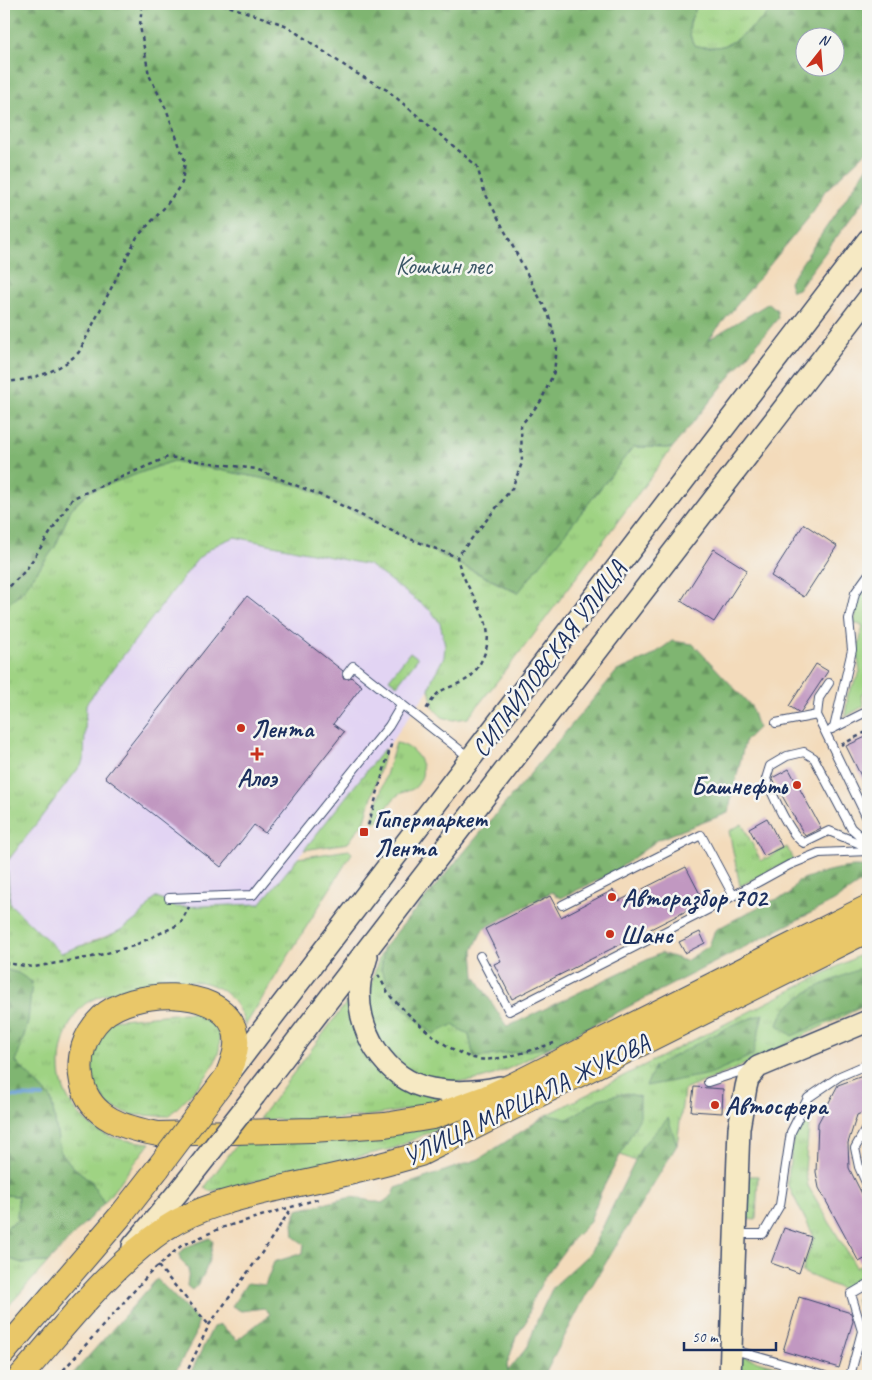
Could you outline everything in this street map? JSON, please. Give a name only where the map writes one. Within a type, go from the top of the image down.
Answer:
[{"type":"main road","name":"СИПАЙЛОВСКАЯ УЛИЦА","points":[[227,1076],[868,240]]},
{"type":"main road","name":"СИПАЙЛОВСКАЯ УЛИЦА","points":[[101,1285],[184,1185],[255,1095],[868,299]]},
{"type":"main road","name":"УЛИЦА МАРШАЛА ЖУКОВА","points":[[4,1352],[122,1214],[158,1168],[227,1076],[237,1044],[235,1029],[227,1015],[217,1006],[182,996],[144,999],[104,1015],[90,1031],[83,1049],[79,1069],[84,1090],[93,1107],[112,1121],[133,1130],[158,1134],[312,1130],[385,1125],[433,1117],[515,1084],[868,907]]},
{"type":"main road","name":"УЛИЦА МАРШАЛА ЖУКОВА","points":[[101,1285],[148,1242],[167,1227],[188,1216],[238,1198],[391,1163],[420,1154],[868,930]]},
{"type":"main road","points":[[370,946],[360,982],[362,1017],[363,1026],[380,1058],[405,1080],[431,1089],[470,1091],[515,1084]]},
{"type":"main road","points":[[730,1376],[739,1128],[748,1079],[758,1067],[868,1021]]},
{"type":"main road","points":[[21,1376],[101,1285]]},
{"type":"lane","points":[[834,728],[852,650],[849,619],[857,590],[868,575]]},
{"type":"lane","points":[[347,674],[353,666],[471,759]]},
{"type":"lane","points":[[829,683],[819,698],[817,715],[868,820]]},
{"type":"lane","points":[[169,898],[253,895],[389,726],[402,704]]},
{"type":"lane","points":[[825,732],[868,711]]},
{"type":"lane","points":[[776,722],[817,715]]},
{"type":"lane","points":[[868,843],[851,828],[814,758],[804,752],[787,756],[770,766],[766,779],[785,817],[800,841],[804,843],[829,831],[868,847]]},
{"type":"lane","points":[[562,905],[701,835],[733,895]]},
{"type":"lane","points":[[480,956],[509,1011],[789,865],[819,853],[868,851]]},
{"type":"lane","points":[[734,1234],[764,1234],[780,1205],[791,1132],[808,1098],[840,1076],[868,1064]]},
{"type":"lane","points":[[708,1082],[758,1067]]},
{"type":"lane","points":[[868,1125],[855,1148],[859,1167],[868,1187]]},
{"type":"lane","points":[[850,1376],[862,1331],[851,1294],[868,1284]]},
{"type":"lane","points":[[730,1350],[825,1376]]},
{"type":"path","points":[[4,382],[24,380],[53,370],[66,364],[79,352],[137,237],[165,207],[182,182],[185,161],[168,112],[149,75],[140,26],[142,4]]},
{"type":"path","points":[[222,4],[285,25],[354,72],[387,90],[477,166],[484,191],[550,316],[557,347],[554,372],[541,401],[521,425],[522,463],[512,488],[457,557]]},
{"type":"path","points":[[4,592],[26,570],[73,498],[168,457],[256,468],[326,498],[400,535],[457,557]]},
{"type":"path","points":[[419,718],[438,693],[472,675],[488,646],[486,617],[461,573],[457,557]]},
{"type":"path","points":[[364,832],[391,745],[389,726]]},
{"type":"path","points":[[838,746],[868,731]]},
{"type":"path","points":[[4,963],[34,967],[92,957],[133,946],[180,924],[194,897]]},
{"type":"path","points":[[380,967],[378,974],[391,997],[436,1038],[459,1053],[480,1060],[522,1054],[555,1043]]},
{"type":"path","points":[[185,1376],[209,1325],[292,1208]]},
{"type":"path","points":[[58,1376],[158,1266],[209,1325]]},
{"type":"shaded area","points":[[235,537],[369,565],[431,611],[440,623],[444,634],[444,657],[429,689],[386,749],[383,750],[261,904],[176,907],[155,897],[140,918],[129,927],[61,953],[10,904],[7,862],[84,761],[86,704],[196,561],[208,549],[221,541]]},
{"type":"green space","name":"Кошкин лес","points":[[4,4],[698,4],[689,29],[691,39],[694,45],[718,47],[726,45],[753,27],[775,4],[868,4],[868,150],[824,192],[814,211],[708,340],[769,303],[777,310],[778,318],[672,448],[633,447],[518,593],[302,486],[173,461],[90,491],[71,509],[55,547],[22,592],[4,608]]},
{"type":"green space","points":[[698,4],[775,4],[753,27],[738,38],[718,47],[702,47],[694,45],[690,34],[690,24]]},
{"type":"green space","points":[[868,166],[868,195],[798,289],[792,291],[789,282]]},
{"type":"green space","points":[[633,447],[672,448],[532,637],[468,718],[453,720],[442,717],[434,709],[429,689],[444,657],[445,645],[440,623],[431,611],[369,565],[235,537],[214,546],[196,561],[86,704],[84,761],[7,862],[10,904],[61,953],[102,938],[125,927],[146,909],[155,897],[177,907],[260,904],[298,858],[349,850],[352,853],[245,1026],[240,1012],[232,999],[220,989],[206,983],[194,982],[161,983],[109,993],[85,1004],[75,1015],[65,1036],[60,1064],[64,1090],[69,1101],[87,1122],[99,1131],[123,1140],[150,1143],[104,1203],[91,1181],[73,1167],[60,1151],[51,1098],[16,1062],[28,1022],[18,973],[4,969],[4,608],[22,592],[55,547],[71,509],[90,491],[173,461],[302,486],[517,593]]},
{"type":"green space","points":[[868,586],[868,690],[861,694],[864,706],[845,717],[848,694],[860,672],[857,653],[863,626],[854,623],[859,595]]},
{"type":"green space","points":[[672,641],[693,644],[751,706],[758,728],[745,741],[728,813],[659,839],[613,873],[561,898],[552,892],[483,929],[473,950],[475,976],[507,1027],[661,953],[686,961],[709,946],[715,930],[766,903],[789,895],[798,881],[824,872],[850,867],[868,868],[868,878],[834,901],[550,1047],[474,1058],[469,1035],[453,1025],[433,1034],[398,1003],[381,970],[384,947],[617,671],[650,657]]},
{"type":"green space","points":[[410,652],[418,658],[397,685],[389,679]]},
{"type":"green space","points":[[396,743],[409,748],[419,758],[423,771],[422,777],[414,788],[401,793],[389,804],[376,823],[372,820]]},
{"type":"green space","points":[[386,749],[365,820],[348,843],[304,850],[383,750]]},
{"type":"green space","points":[[742,824],[761,861],[787,847],[793,859],[740,886],[729,831]]},
{"type":"green space","points":[[384,947],[381,970],[398,1003],[433,1033],[453,1025],[469,1035],[474,1058],[550,1047],[501,1072],[470,1081],[440,1080],[411,1070],[387,1052],[373,1025],[370,1005],[372,985]]},
{"type":"green space","points":[[868,951],[868,1004],[737,1068],[684,1090],[677,1145],[644,1165],[589,1141],[547,1115]]},
{"type":"green space","points":[[864,967],[868,968],[868,1003],[792,1036],[778,1025],[782,1014],[801,997],[813,989]]},
{"type":"green space","points":[[4,969],[18,973],[32,982],[28,1022],[16,1062],[51,1098],[60,1151],[73,1167],[91,1181],[104,1203],[48,1262],[22,1263],[4,1257],[4,1228],[17,1221],[18,1196],[4,1195]]},
{"type":"green space","points":[[356,990],[361,1034],[447,1099],[401,1111],[354,1117],[307,1120],[259,1119]]},
{"type":"green space","points":[[201,1013],[217,1030],[220,1042],[218,1054],[213,1066],[205,1077],[169,1116],[132,1115],[109,1106],[91,1081],[95,1034],[111,1020]]},
{"type":"green space","points":[[763,1014],[753,1055],[710,1074],[646,1086],[655,1066],[732,1025]]},
{"type":"green space","points":[[627,1093],[640,1097],[640,1117],[601,1192],[589,1223],[572,1240],[546,1275],[532,1301],[527,1320],[516,1337],[507,1365],[508,1371],[528,1346],[538,1318],[553,1287],[590,1253],[642,1146],[668,1118],[677,1145],[585,1297],[544,1376],[285,1376],[276,1372],[272,1376],[189,1376],[213,1327],[221,1325],[237,1340],[270,1314],[264,1308],[241,1311],[232,1306],[247,1283],[265,1285],[274,1262],[303,1253],[304,1244],[294,1237],[293,1223],[297,1210],[352,1197],[382,1203],[393,1195],[396,1188],[479,1159],[547,1115],[568,1119],[599,1099]]},
{"type":"green space","points":[[818,1106],[809,1125],[805,1169],[808,1186],[856,1267],[868,1261],[868,1275],[842,1289],[802,1272],[814,1237],[787,1183],[794,1133],[803,1116]]},
{"type":"green space","points":[[445,1125],[395,1148],[217,1190],[209,1191],[205,1187],[239,1141]]},
{"type":"green space","points":[[748,1176],[758,1176],[756,1220],[746,1219]]},
{"type":"green space","points":[[4,1195],[18,1196],[17,1221],[4,1228]]},
{"type":"green space","points":[[210,1238],[213,1242],[206,1268],[197,1286],[192,1290],[187,1286],[189,1269],[180,1260],[180,1253],[186,1247]]},
{"type":"green space","points":[[4,1257],[22,1263],[48,1262],[4,1311]]},
{"type":"green space","points":[[157,1279],[198,1321],[195,1336],[173,1376],[71,1376]]},
{"type":"green space","points":[[866,1293],[868,1298],[868,1324],[855,1299]]},
{"type":"green space","points":[[738,1355],[809,1376],[737,1376]]},
{"type":"building","points":[[804,524],[837,546],[804,597],[771,576]]},
{"type":"building","points":[[714,549],[747,570],[714,622],[681,601]]},
{"type":"building","name":"Лента","points":[[247,596],[343,671],[343,678],[351,677],[362,686],[333,724],[344,732],[265,833],[254,825],[221,867],[105,777]]},
{"type":"building","points":[[816,664],[828,671],[800,713],[789,706]]},
{"type":"building","points":[[868,736],[868,790],[846,746]]},
{"type":"building","points":[[789,769],[821,828],[805,836],[772,778]]},
{"type":"building","points":[[767,818],[782,847],[764,856],[749,828]]},
{"type":"building","points":[[686,867],[704,902],[512,999],[494,964],[501,961],[485,929],[550,896],[561,917],[613,890],[619,901]]},
{"type":"building","points":[[700,932],[705,943],[685,953],[679,942]]},
{"type":"building","points":[[868,1074],[868,1110],[857,1115],[848,1143],[849,1168],[868,1206],[868,1257],[859,1262],[819,1188],[816,1172],[818,1123],[838,1085]]},
{"type":"building","points":[[694,1087],[723,1089],[722,1113],[691,1111]]},
{"type":"building","points":[[784,1228],[811,1237],[799,1273],[771,1263]]},
{"type":"building","points":[[799,1297],[851,1313],[853,1321],[839,1368],[783,1351]]},
{"type":"waterway","points":[[4,1096],[43,1097]]},
{"type":"place","name":"Лента","points":[[241,728]]},
{"type":"place","name":"Алоэ","points":[[257,754]]},
{"type":"place","name":"Башнефть","points":[[797,785]]},
{"type":"place","name":"Гипермаркет Лента","points":[[364,832]]},
{"type":"place","name":"Авторазбор 702","points":[[612,897]]},
{"type":"place","name":"Шанс","points":[[610,934]]},
{"type":"place","name":"Автосфера","points":[[715,1105]]}]
